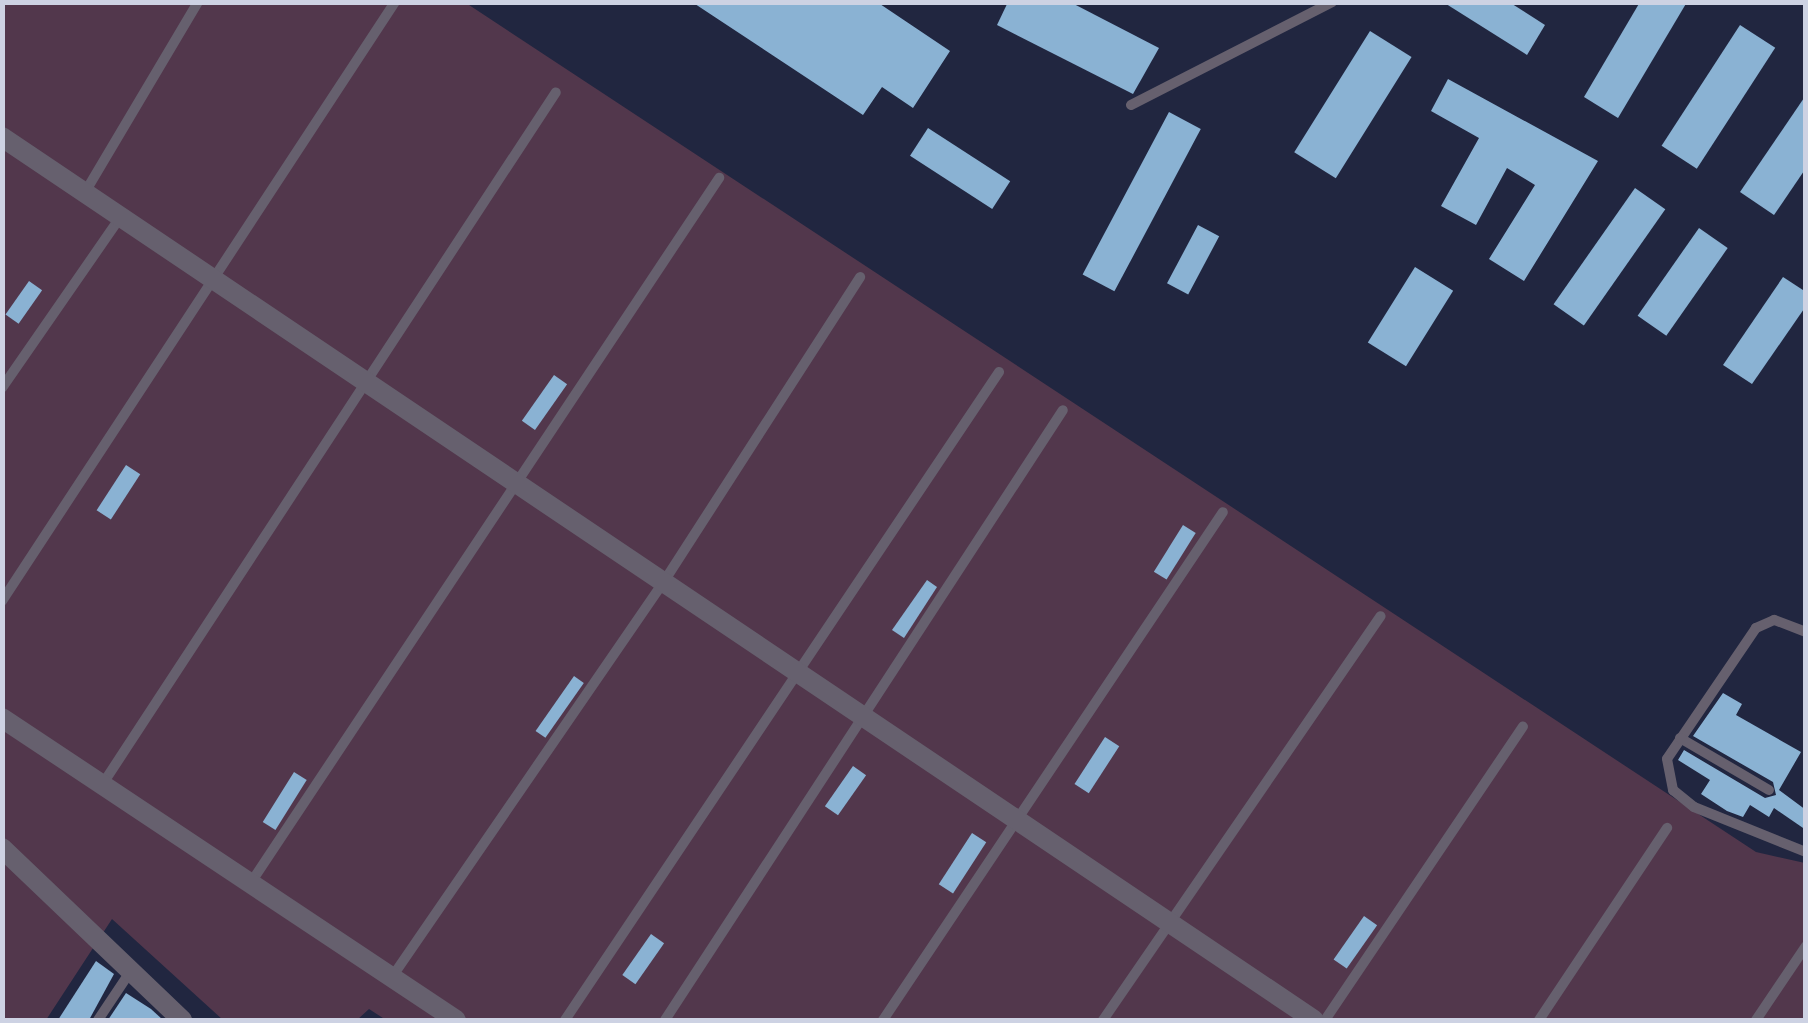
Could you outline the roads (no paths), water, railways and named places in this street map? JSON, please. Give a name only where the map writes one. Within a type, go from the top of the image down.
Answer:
[{"type":"street","points":[[2,136],[363,384],[800,672],[1314,1020]]},
{"type":"street","points":[[2,718],[456,1020]]},
{"type":"street","points":[[2,848],[133,968],[177,1018]]},
{"type":"lane","points":[[84,194],[198,2]]},
{"type":"lane","points":[[2,601],[395,2]]},
{"type":"lane","points":[[1131,105],[1332,2]]},
{"type":"lane","points":[[101,786],[556,92]]},
{"type":"lane","points":[[250,884],[510,483],[719,178]]},
{"type":"lane","points":[[2,388],[119,219]]},
{"type":"lane","points":[[392,977],[663,583],[860,277]]},
{"type":"lane","points":[[565,1020],[998,372]]},
{"type":"lane","points":[[665,1020],[860,714],[1063,410]]},
{"type":"lane","points":[[882,1020],[1222,512]]},
{"type":"lane","points":[[1103,1020],[1381,616]]},
{"type":"lane","points":[[1806,632],[1774,620],[1756,628],[1667,759],[1673,790],[1742,832],[1806,852]]},
{"type":"lane","points":[[1325,1020],[1523,726]]},
{"type":"lane","points":[[1680,738],[1769,790]]},
{"type":"lane","points":[[1539,1020],[1667,828]]},
{"type":"lane","points":[[1756,1020],[1806,946]]},
{"type":"lane","points":[[98,1020],[133,968]]}]
